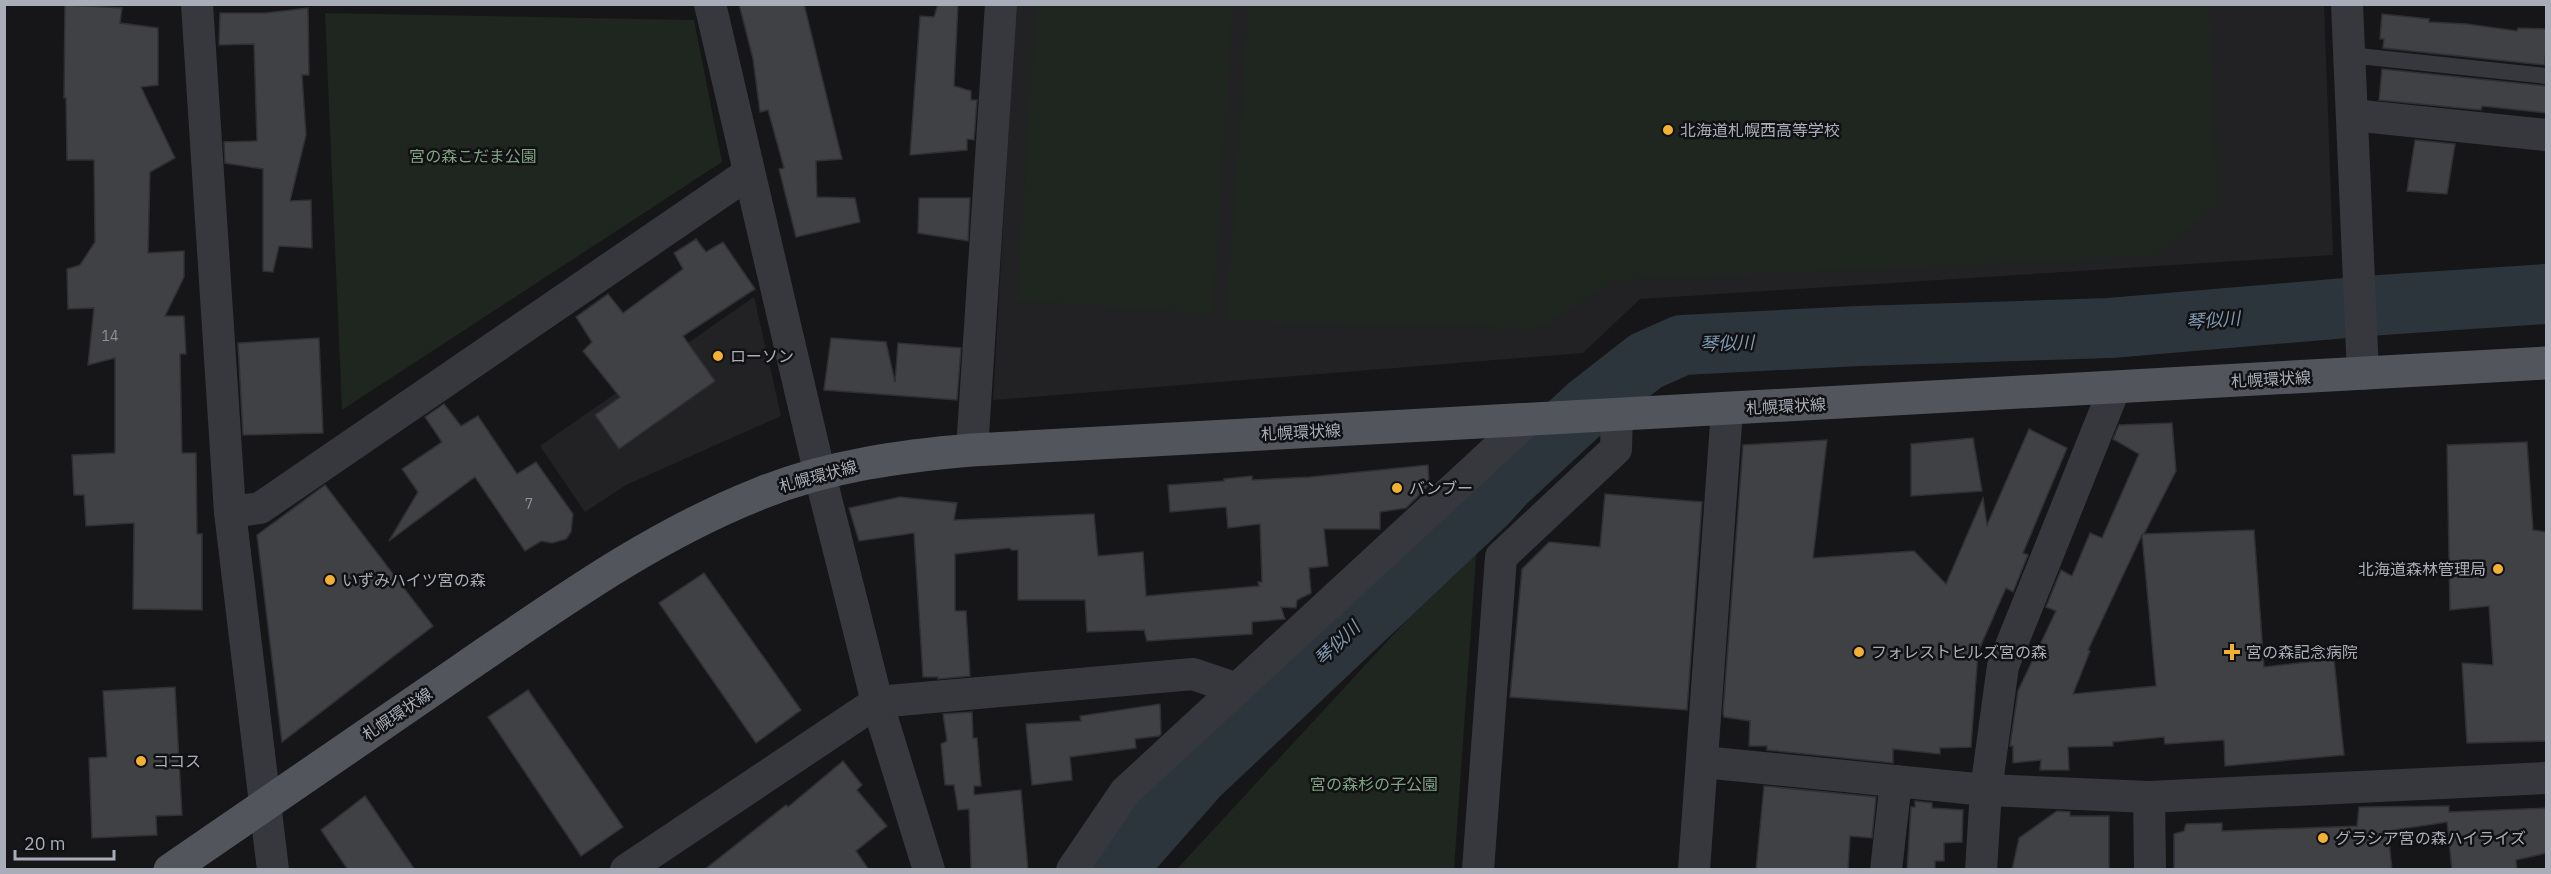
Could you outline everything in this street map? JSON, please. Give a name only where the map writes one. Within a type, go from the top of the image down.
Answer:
[{"type":"main road","name":"札幌環状線","points":[[170,870],[612,568],[708,516],[763,492],[820,474],[873,462],[972,450],[2547,363]]},
{"type":"street","points":[[197,4],[230,512],[273,870]]},
{"type":"street","points":[[710,4],[820,474],[877,702],[929,870]]},
{"type":"street","points":[[972,450],[1001,4]]},
{"type":"street","points":[[2347,4],[2363,374]]},
{"type":"street","points":[[2352,115],[2547,135]]},
{"type":"street","points":[[230,512],[260,508],[749,173]]},
{"type":"street","points":[[1981,870],[1986,790],[2003,666],[2115,387]]},
{"type":"street","points":[[1694,870],[1727,410]]},
{"type":"street","points":[[1478,870],[1501,557],[1616,449],[1615,415]]},
{"type":"street","points":[[1072,870],[1125,792],[1535,420]]},
{"type":"street","points":[[626,870],[877,702],[1193,674],[1237,689]]},
{"type":"street","points":[[1703,762],[1986,790],[2150,797],[2547,778]]},
{"type":"street","points":[[1886,870],[1896,782]]},
{"type":"street","points":[[2150,797],[2150,870]]},
{"type":"lane","points":[[2349,55],[2547,76]]},
{"type":"shaded area","name":"北海道札幌西高等学校","points":[[1016,5],[2324,5],[2333,255],[1640,299],[1583,353],[993,400]]},
{"type":"shaded area","name":"ローソン","points":[[754,297],[781,416],[626,485],[585,512],[540,446]]},
{"type":"green space","points":[[1036,5],[1233,5],[1213,314],[1017,300]]},
{"type":"green space","name":"北海道札幌西高等学校","points":[[1248,5],[2209,5],[2218,204],[2156,256],[1616,280],[1541,328],[1226,321]]},
{"type":"green space","name":"宮の森こだま公園","points":[[325,13],[694,20],[722,162],[342,410]]},
{"type":"green space","name":"宮の森杉の子公園","points":[[1477,544],[1454,869],[1177,869]]},
{"type":"building","points":[[739,4],[804,4],[842,159],[816,161],[817,197],[855,198],[860,222],[796,237],[779,169],[784,168],[768,110],[760,112],[753,59]]},
{"type":"building","points":[[938,4],[958,4],[954,86],[971,91],[971,100],[977,100],[974,140],[967,139],[967,150],[910,155],[920,16],[934,17]]},
{"type":"building","points":[[65,5],[122,8],[120,23],[158,28],[158,85],[141,87],[175,158],[150,172],[148,253],[184,251],[184,277],[165,316],[184,316],[186,354],[180,354],[182,453],[196,453],[197,534],[202,534],[202,610],[133,609],[134,523],[86,526],[84,495],[74,495],[72,455],[115,453],[115,358],[88,365],[94,308],[68,309],[67,269],[80,265],[95,242],[94,160],[67,160],[66,98],[64,98]]},
{"type":"building","points":[[308,8],[309,75],[302,75],[306,135],[290,201],[311,200],[312,248],[279,246],[273,272],[263,271],[263,169],[225,163],[224,142],[257,141],[254,44],[219,45],[220,13],[265,13]]},
{"type":"building","points":[[2382,14],[2429,19],[2429,22],[2467,24],[2517,31],[2518,28],[2547,29],[2545,65],[2383,48],[2384,39],[2380,39]]},
{"type":"building","points":[[2382,69],[2547,86],[2547,113],[2482,106],[2481,110],[2379,100]]},
{"type":"building","points":[[2415,140],[2455,144],[2447,194],[2407,191]]},
{"type":"building","points":[[919,198],[970,198],[968,241],[918,233]]},
{"type":"building","points":[[696,239],[706,252],[723,242],[755,289],[683,336],[715,381],[619,449],[595,415],[620,397],[583,351],[592,342],[576,317],[608,294],[623,313],[683,269],[674,253]]},
{"type":"building","points":[[319,338],[323,433],[243,435],[238,343]]},
{"type":"building","points":[[831,338],[886,342],[895,382],[898,343],[961,348],[957,400],[824,390]]},
{"type":"building","points":[[444,404],[461,426],[478,416],[517,474],[536,462],[573,514],[571,532],[566,539],[552,543],[541,541],[525,551],[475,477],[389,541],[418,492],[402,469],[442,442],[425,417]]},
{"type":"building","points":[[2172,423],[2176,471],[2144,534],[2254,530],[2264,667],[2334,659],[2344,755],[2225,766],[2224,740],[2165,744],[2164,737],[2113,742],[2113,746],[2068,747],[2069,770],[2040,770],[2041,760],[2013,763],[2013,746],[2010,746],[2018,691],[2056,611],[2046,607],[2061,570],[2072,576],[2090,533],[2102,538],[2139,454],[2113,439],[2119,425]],"holes":[[[2142,535],[2156,686],[2073,694],[2090,651],[2088,650]]]},
{"type":"building","points":[[2029,429],[2067,448],[2023,553],[2028,555],[2013,592],[2006,588],[1978,652],[1971,747],[1940,748],[1940,754],[1893,749],[1893,763],[1767,750],[1767,746],[1749,746],[1750,721],[1724,717],[1723,713],[1743,445],[1827,440],[1813,558],[1914,551],[1946,584],[1983,498],[1987,525]]},
{"type":"building","points":[[1973,438],[1982,491],[1911,496],[1911,444]]},
{"type":"building","name":"北海道森林管理局","points":[[2527,442],[2533,530],[2547,532],[2547,741],[2467,743],[2462,663],[2493,665],[2489,606],[2450,610],[2447,445]]},
{"type":"building","points":[[1428,465],[1429,485],[1406,508],[1380,512],[1380,529],[1324,529],[1328,566],[1309,568],[1311,593],[1297,600],[1296,608],[1281,607],[1285,619],[1252,622],[1252,634],[1147,641],[1144,630],[1087,632],[1085,600],[1018,600],[1018,550],[1010,548],[955,554],[955,611],[966,611],[970,676],[938,679],[938,677],[923,677],[914,533],[859,541],[849,508],[900,497],[957,503],[954,520],[1094,514],[1098,556],[1143,552],[1146,596],[1259,586],[1258,582],[1262,582],[1260,524],[1228,528],[1226,507],[1170,512],[1168,485],[1224,481],[1224,479],[1252,476],[1252,480],[1310,477]]},
{"type":"building","name":"いずみハイツ宮の森","points":[[325,485],[433,626],[282,742],[257,535]]},
{"type":"building","points":[[1605,494],[1702,502],[1687,710],[1510,697],[1522,569],[1549,542],[1600,547]]},
{"type":"building","points":[[704,573],[801,710],[756,743],[659,603]]},
{"type":"building","points":[[175,687],[182,815],[156,816],[157,835],[92,838],[89,758],[107,757],[103,691]]},
{"type":"building","points":[[528,690],[623,827],[581,856],[488,717]]},
{"type":"building","points":[[1160,704],[1161,734],[1159,736],[1135,739],[1136,748],[1070,757],[1072,780],[1032,785],[1026,724],[1081,721],[1080,716]]},
{"type":"building","points":[[972,712],[973,738],[977,738],[981,786],[974,786],[974,795],[1021,790],[1028,870],[971,870],[969,809],[958,810],[954,785],[945,785],[941,744],[947,741],[943,714]]},
{"type":"building","points":[[843,761],[862,785],[857,790],[887,826],[856,851],[869,870],[704,870],[786,805],[788,807]]},
{"type":"building","points":[[1764,786],[1876,797],[1872,838],[1850,836],[1848,870],[1756,870]]},
{"type":"building","points":[[365,796],[415,870],[348,870],[321,830]]},
{"type":"building","points":[[1915,801],[1932,803],[1932,808],[1963,810],[1962,842],[1944,843],[1944,861],[1935,861],[1935,870],[1907,870],[1911,807],[1915,807]]},
{"type":"building","points":[[2449,806],[2449,812],[2547,808],[2547,853],[2516,860],[2517,870],[2452,870],[2447,822],[2388,831],[2392,870],[2174,870],[2174,834],[2184,831],[2186,824],[2222,823],[2222,831],[2357,826],[2359,807]]},
{"type":"building","points":[[2057,811],[2070,812],[2070,816],[2109,816],[2109,870],[2012,870],[2019,838]]},
{"type":"waterway","name":"琴似川","points":[[1115,870],[1199,775],[1486,504],[1506,482],[1587,407],[1646,361],[1682,345],[1859,336],[2110,328],[2381,305],[2546,294]]},
{"type":"place","name":"北海道札幌西高等学校","points":[[1668,130]]},
{"type":"place","name":"ローソン","points":[[718,356]]},
{"type":"place","name":"バンブー","points":[[1397,488]]},
{"type":"place","name":"北海道森林管理局","points":[[2498,569]]},
{"type":"place","name":"いずみハイツ宮の森","points":[[330,580]]},
{"type":"place","name":"フォレストヒルズ宮の森","points":[[1859,652]]},
{"type":"place","name":"宮の森記念病院","points":[[2232,652]]},
{"type":"place","name":"ココス","points":[[141,761]]},
{"type":"place","name":"グラシア宮の森ハイライズ","points":[[2323,838]]}]
